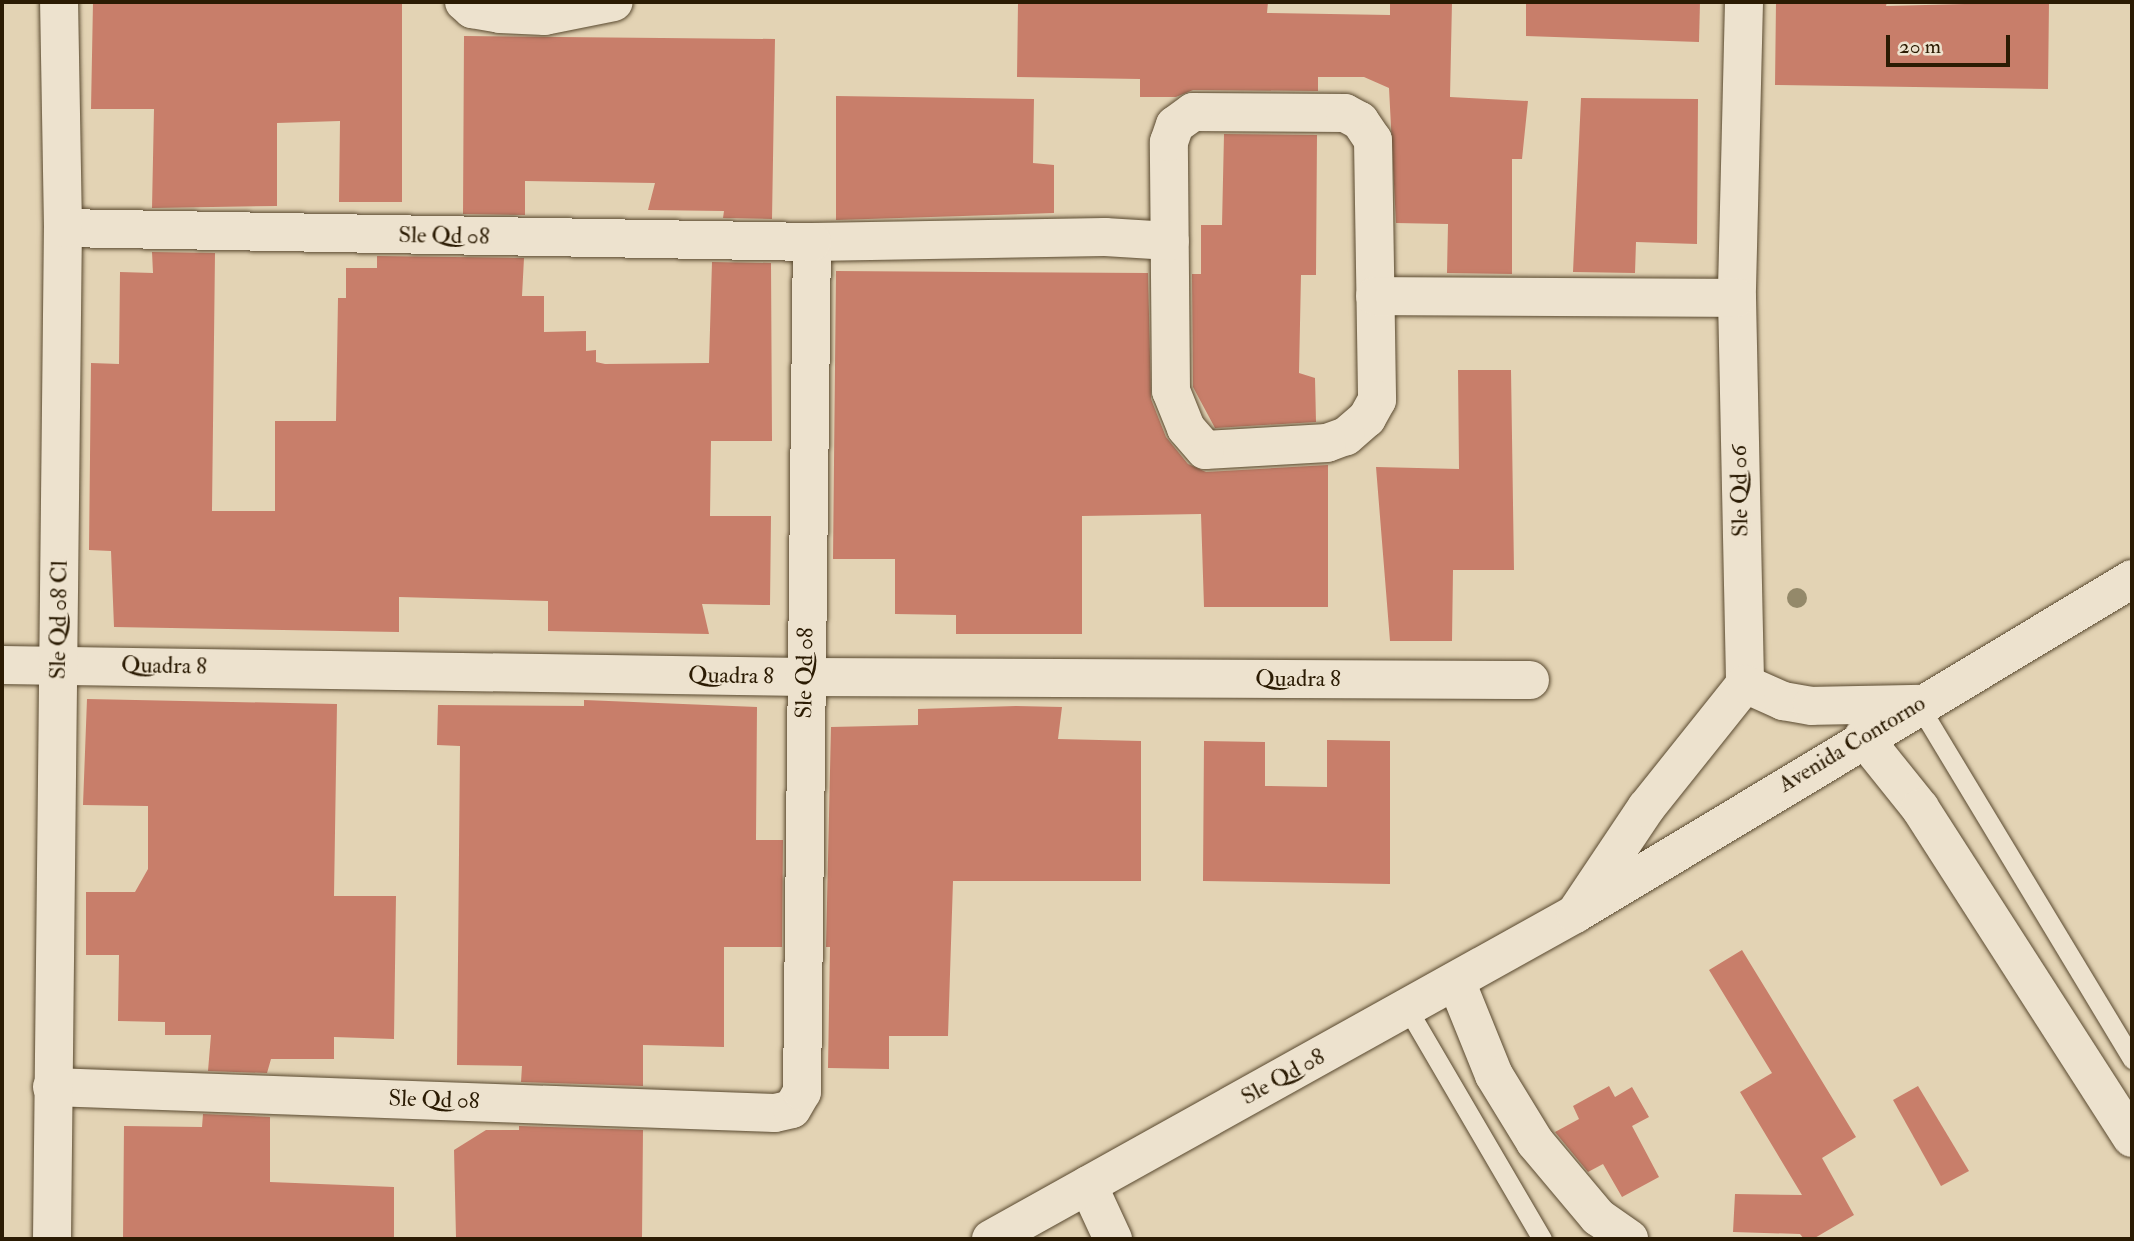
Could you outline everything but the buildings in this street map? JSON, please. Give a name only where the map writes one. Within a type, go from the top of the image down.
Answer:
[{"type":"street","name":"Sle Qd 08 Cl","points":[[52,1239],[63,228],[59,2]]},
{"type":"street","points":[[464,2],[472,9],[500,14],[545,16],[614,2]]},
{"type":"street","name":"Sle Qd 06","points":[[1744,2],[1737,298],[1745,684]]},
{"type":"street","points":[[1193,112],[1345,113],[1360,121],[1373,140],[1377,400],[1367,418],[1346,436],[1327,443],[1205,450],[1186,428],[1171,391],[1170,241],[1169,142],[1182,117],[1193,112]]},
{"type":"street","name":"Sle Qd 08","points":[[52,1087],[775,1113],[792,1109],[802,1092],[804,677],[811,242],[63,228]]},
{"type":"street","points":[[811,242],[1105,237],[1170,241]]},
{"type":"street","points":[[1375,296],[1737,298]]},
{"type":"street","name":"Avenida Contorno","points":[[1575,914],[1863,737],[2132,579]]},
{"type":"street","points":[[2,665],[58,664]]},
{"type":"street","name":"Quadra 8","points":[[58,664],[804,677],[1530,680]]},
{"type":"street","points":[[1575,914],[1646,808],[1745,684],[1783,701],[1812,706],[1918,704]]},
{"type":"street","points":[[1863,737],[1920,808],[2132,1138]]},
{"type":"street","name":"Sle Qd 08","points":[[991,1239],[1575,914]]},
{"type":"street","points":[[1456,981],[1494,1076],[1535,1142],[1598,1217],[1629,1239]]},
{"type":"street","points":[[1088,1185],[1113,1239]]},
{"type":"lane","points":[[1918,704],[2132,1059]]},
{"type":"lane","points":[[1407,1008],[1542,1239]]}]
